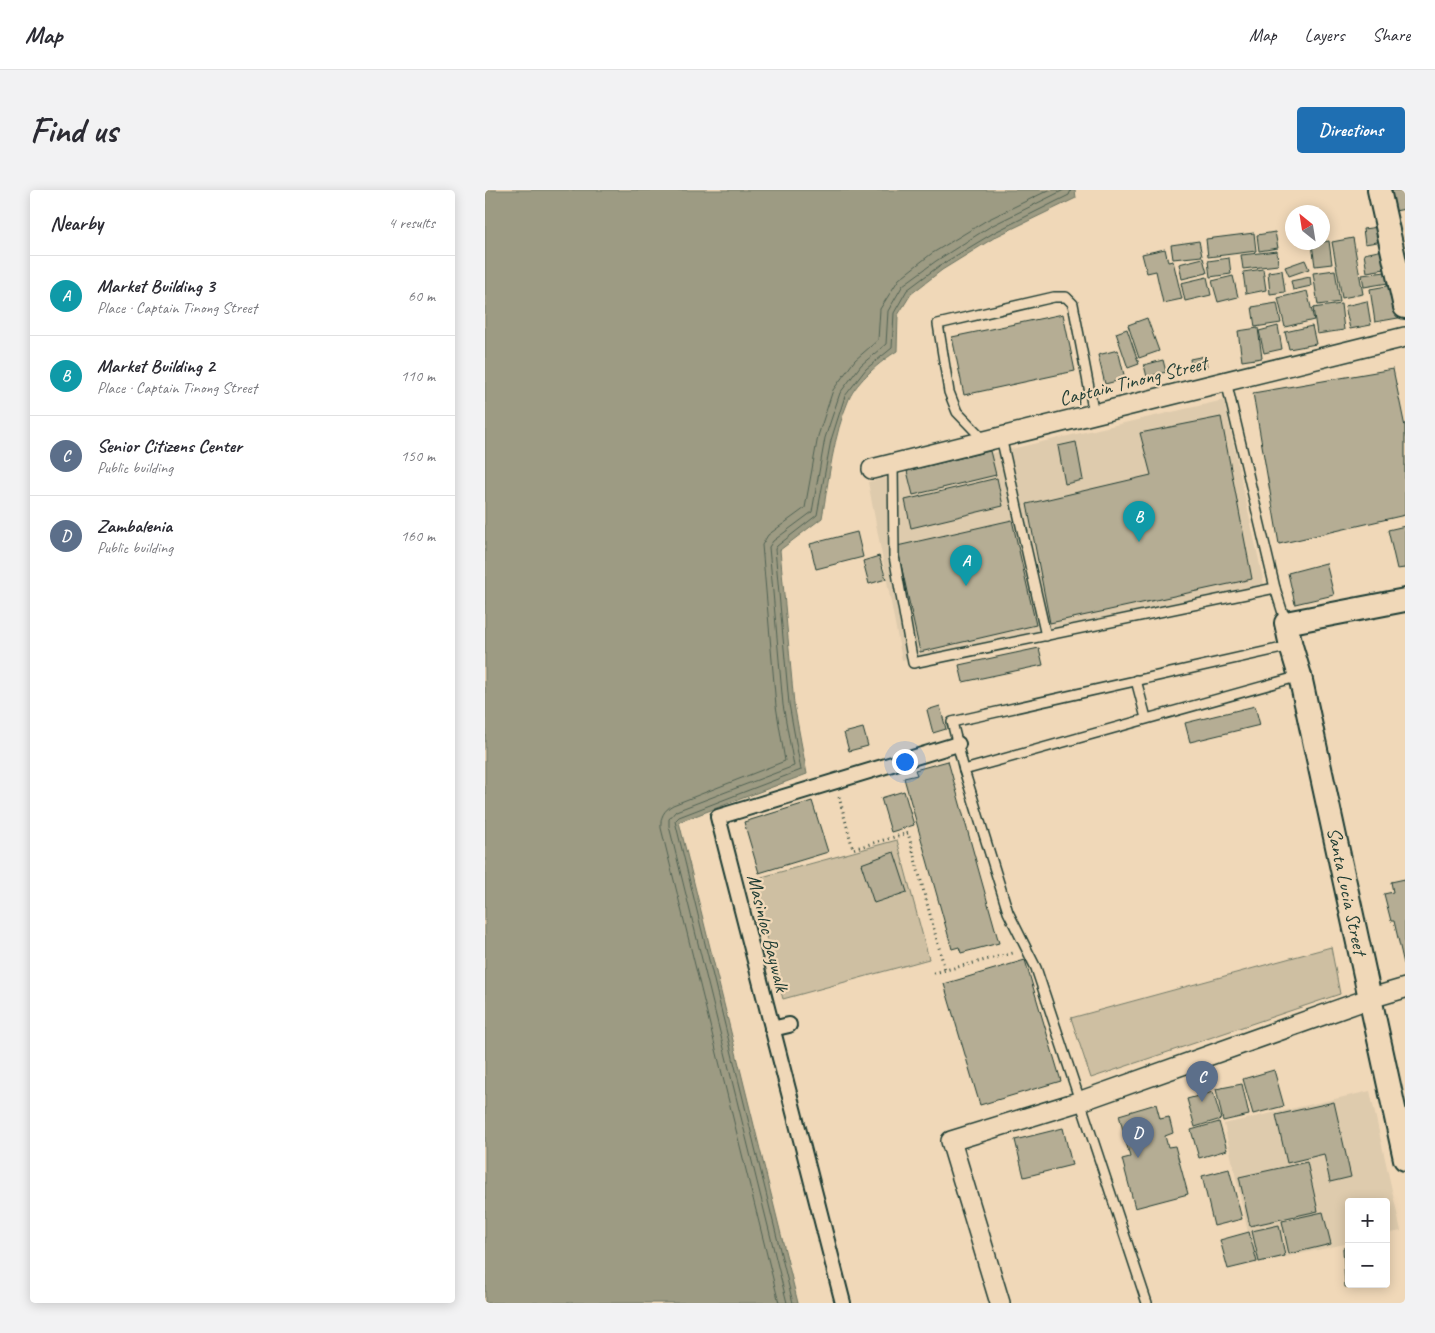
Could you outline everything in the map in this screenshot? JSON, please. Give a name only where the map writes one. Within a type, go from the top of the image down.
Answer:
[{"type":"street","points":[[1379,190],[1405,307]]},
{"type":"street","name":"Captain Tinong Street","points":[[872,470],[1405,337]]},
{"type":"street","points":[[1286,623],[1405,600]]},
{"type":"street","name":"Santa Lucia Street","points":[[1286,623],[1300,676],[1405,1159]]},
{"type":"street","name":"Masinloc Baywalk","points":[[843,1303],[718,817],[959,744]]},
{"type":"street","points":[[1000,1303],[951,1141],[1081,1101],[1371,998],[1405,988]]},
{"type":"street","points":[[772,1028],[789,1025]]},
{"type":"lane","points":[[1046,636],[993,439],[957,412],[949,392],[938,324],[1054,297],[1066,297],[1073,304],[1094,414]]},
{"type":"lane","points":[[1226,381],[1275,588],[1286,623]]},
{"type":"lane","points":[[893,464],[894,556],[913,663],[1275,588]]},
{"type":"lane","points":[[1147,1303],[1036,968],[1025,950],[1008,912],[964,770],[952,722],[1291,646]]},
{"type":"lane","points":[[964,770],[1300,676]]},
{"type":"lane","points":[[1136,680],[1146,718]]},
{"type":"path","points":[[835,782],[853,849],[908,833],[945,970]]},
{"type":"path","points":[[934,973],[1025,950]]},
{"type":"shaded area","points":[[1224,400],[1264,584],[902,660],[868,482]]},
{"type":"shaded area","points":[[897,840],[929,959],[783,999],[751,880]]},
{"type":"shaded area","points":[[1331,947],[1340,994],[1091,1078],[1071,1018]]},
{"type":"shaded area","points":[[1370,1091],[1401,1231],[1390,1233],[1390,1198],[1345,1198],[1345,1244],[1255,1264],[1224,1124]]},
{"type":"water","points":[[485,190],[1075,190],[1076,198],[997,236],[942,270],[911,294],[898,315],[897,351],[870,372],[849,399],[835,443],[822,518],[780,550],[794,704],[807,774],[679,822],[798,1303],[485,1303]]},
{"type":"building","points":[[1389,190],[1405,190],[1405,209],[1395,211]]},
{"type":"building","points":[[1387,226],[1389,240],[1365,244],[1363,229]]},
{"type":"building","points":[[1275,232],[1278,248],[1259,251],[1257,235]]},
{"type":"building","points":[[1254,233],[1256,251],[1208,257],[1206,239]]},
{"type":"building","points":[[1353,238],[1363,294],[1342,298],[1332,242]]},
{"type":"building","points":[[1199,241],[1202,256],[1173,259],[1171,245]]},
{"type":"building","points":[[1165,249],[1168,262],[1173,261],[1182,299],[1163,303],[1156,271],[1147,273],[1142,254]]},
{"type":"building","points":[[1330,249],[1332,264],[1315,266],[1313,250]]},
{"type":"building","points":[[1388,249],[1391,268],[1367,272],[1364,254]]},
{"type":"building","points":[[1277,251],[1278,265],[1243,269],[1241,255]]},
{"type":"building","points":[[1203,258],[1207,273],[1182,279],[1179,264]]},
{"type":"building","points":[[1229,258],[1231,274],[1210,277],[1208,261]]},
{"type":"building","points":[[1305,260],[1309,269],[1289,276],[1285,267]]},
{"type":"building","points":[[1263,269],[1266,290],[1246,294],[1243,272]]},
{"type":"building","points":[[1282,270],[1285,292],[1270,294],[1268,272]]},
{"type":"building","points":[[1335,270],[1340,302],[1318,305],[1313,273]]},
{"type":"building","points":[[1393,271],[1394,282],[1364,287],[1362,275]]},
{"type":"building","points":[[1233,276],[1238,297],[1218,302],[1212,281]]},
{"type":"building","points":[[1207,277],[1211,295],[1185,301],[1181,283]]},
{"type":"building","points":[[1310,277],[1311,286],[1293,290],[1291,281]]},
{"type":"building","points":[[1398,284],[1404,317],[1375,322],[1370,289]]},
{"type":"building","points":[[1307,291],[1314,320],[1285,327],[1278,298]]},
{"type":"building","points":[[1367,301],[1371,325],[1350,329],[1345,306]]},
{"type":"building","points":[[1277,303],[1281,323],[1255,327],[1252,307]]},
{"type":"building","points":[[1341,304],[1344,330],[1317,334],[1313,308]]},
{"type":"building","points":[[1063,314],[1075,371],[964,395],[952,337]]},
{"type":"building","points":[[1147,318],[1159,351],[1139,358],[1128,325]]},
{"type":"building","points":[[1278,326],[1282,349],[1264,353],[1259,331]]},
{"type":"building","points":[[1312,326],[1316,344],[1289,349],[1285,332]]},
{"type":"building","points":[[1258,328],[1262,358],[1242,361],[1238,331]]},
{"type":"building","points":[[1127,329],[1139,364],[1128,368],[1116,333]]},
{"type":"building","points":[[1118,350],[1125,379],[1105,384],[1098,355]]},
{"type":"building","points":[[1205,356],[1207,366],[1192,370],[1190,359]]},
{"type":"building","points":[[1163,360],[1166,372],[1147,377],[1144,365]]},
{"type":"building","points":[[1393,369],[1405,427],[1405,515],[1279,544],[1253,393]]},
{"type":"building","points":[[1221,417],[1252,579],[1050,623],[1027,504],[1151,475],[1140,433]]},
{"type":"building","points":[[1076,442],[1083,480],[1065,484],[1058,446]]},
{"type":"building","points":[[990,451],[996,475],[913,495],[907,471]]},
{"type":"building","points":[[997,478],[1003,506],[911,528],[905,500]]},
{"type":"building","points":[[1012,520],[1036,625],[920,652],[897,546]]},
{"type":"building","points":[[1405,526],[1405,568],[1397,569],[1388,530]]},
{"type":"building","points":[[857,532],[863,557],[816,569],[810,544]]},
{"type":"building","points":[[879,556],[886,579],[869,584],[863,561]]},
{"type":"building","points":[[1326,563],[1334,595],[1295,604],[1288,573]]},
{"type":"building","points":[[1039,648],[1043,665],[963,682],[959,665]]},
{"type":"building","points":[[940,706],[946,729],[933,733],[927,710]]},
{"type":"building","points":[[1255,706],[1260,725],[1190,742],[1185,723]]},
{"type":"building","points":[[863,728],[868,746],[849,751],[844,733]]},
{"type":"building","points":[[948,761],[999,943],[961,953],[959,947],[952,949],[904,778],[917,775],[915,770]]},
{"type":"building","points":[[904,791],[914,825],[891,832],[881,798]]},
{"type":"building","points":[[812,801],[828,852],[759,873],[744,822]]},
{"type":"building","points":[[894,852],[907,892],[874,903],[861,864]]},
{"type":"building","points":[[1405,879],[1404,964],[1394,921],[1391,921],[1384,894],[1393,892],[1391,882]]},
{"type":"building","points":[[1025,960],[1061,1081],[980,1105],[944,984]]},
{"type":"building","points":[[1274,1070],[1284,1106],[1253,1114],[1243,1079]]},
{"type":"building","points":[[1242,1084],[1249,1115],[1223,1121],[1216,1089]]},
{"type":"building","points":[[1213,1092],[1221,1119],[1195,1127],[1187,1099]]},
{"type":"building","points":[[1334,1102],[1351,1177],[1330,1182],[1324,1154],[1287,1163],[1276,1115]]},
{"type":"building","points":[[1156,1104],[1160,1119],[1169,1117],[1173,1133],[1165,1136],[1168,1147],[1175,1146],[1188,1194],[1135,1208],[1122,1159],[1130,1157],[1119,1115]]},
{"type":"building","points":[[1219,1122],[1227,1150],[1199,1158],[1191,1130]]},
{"type":"building","points":[[1063,1128],[1072,1165],[1024,1177],[1015,1140]]},
{"type":"building","points":[[1307,1162],[1318,1211],[1250,1226],[1239,1177]]},
{"type":"building","points":[[1229,1169],[1242,1219],[1214,1226],[1202,1176]]},
{"type":"building","points":[[1323,1212],[1331,1244],[1289,1254],[1282,1221]]},
{"type":"building","points":[[1279,1225],[1285,1256],[1259,1262],[1252,1231]]},
{"type":"building","points":[[1249,1232],[1257,1262],[1228,1269],[1220,1240]]},
{"type":"building","points":[[1343,1248],[1345,1248],[1345,1287]]},
{"type":"place","name":"Market Building 2","points":[[1139,542]]},
{"type":"place","name":"Market Building 3","points":[[966,586]]},
{"type":"place","name":"Senior Citizens Center","points":[[1202,1102]]},
{"type":"place","name":"Zambalenia","points":[[1138,1158]]}]
